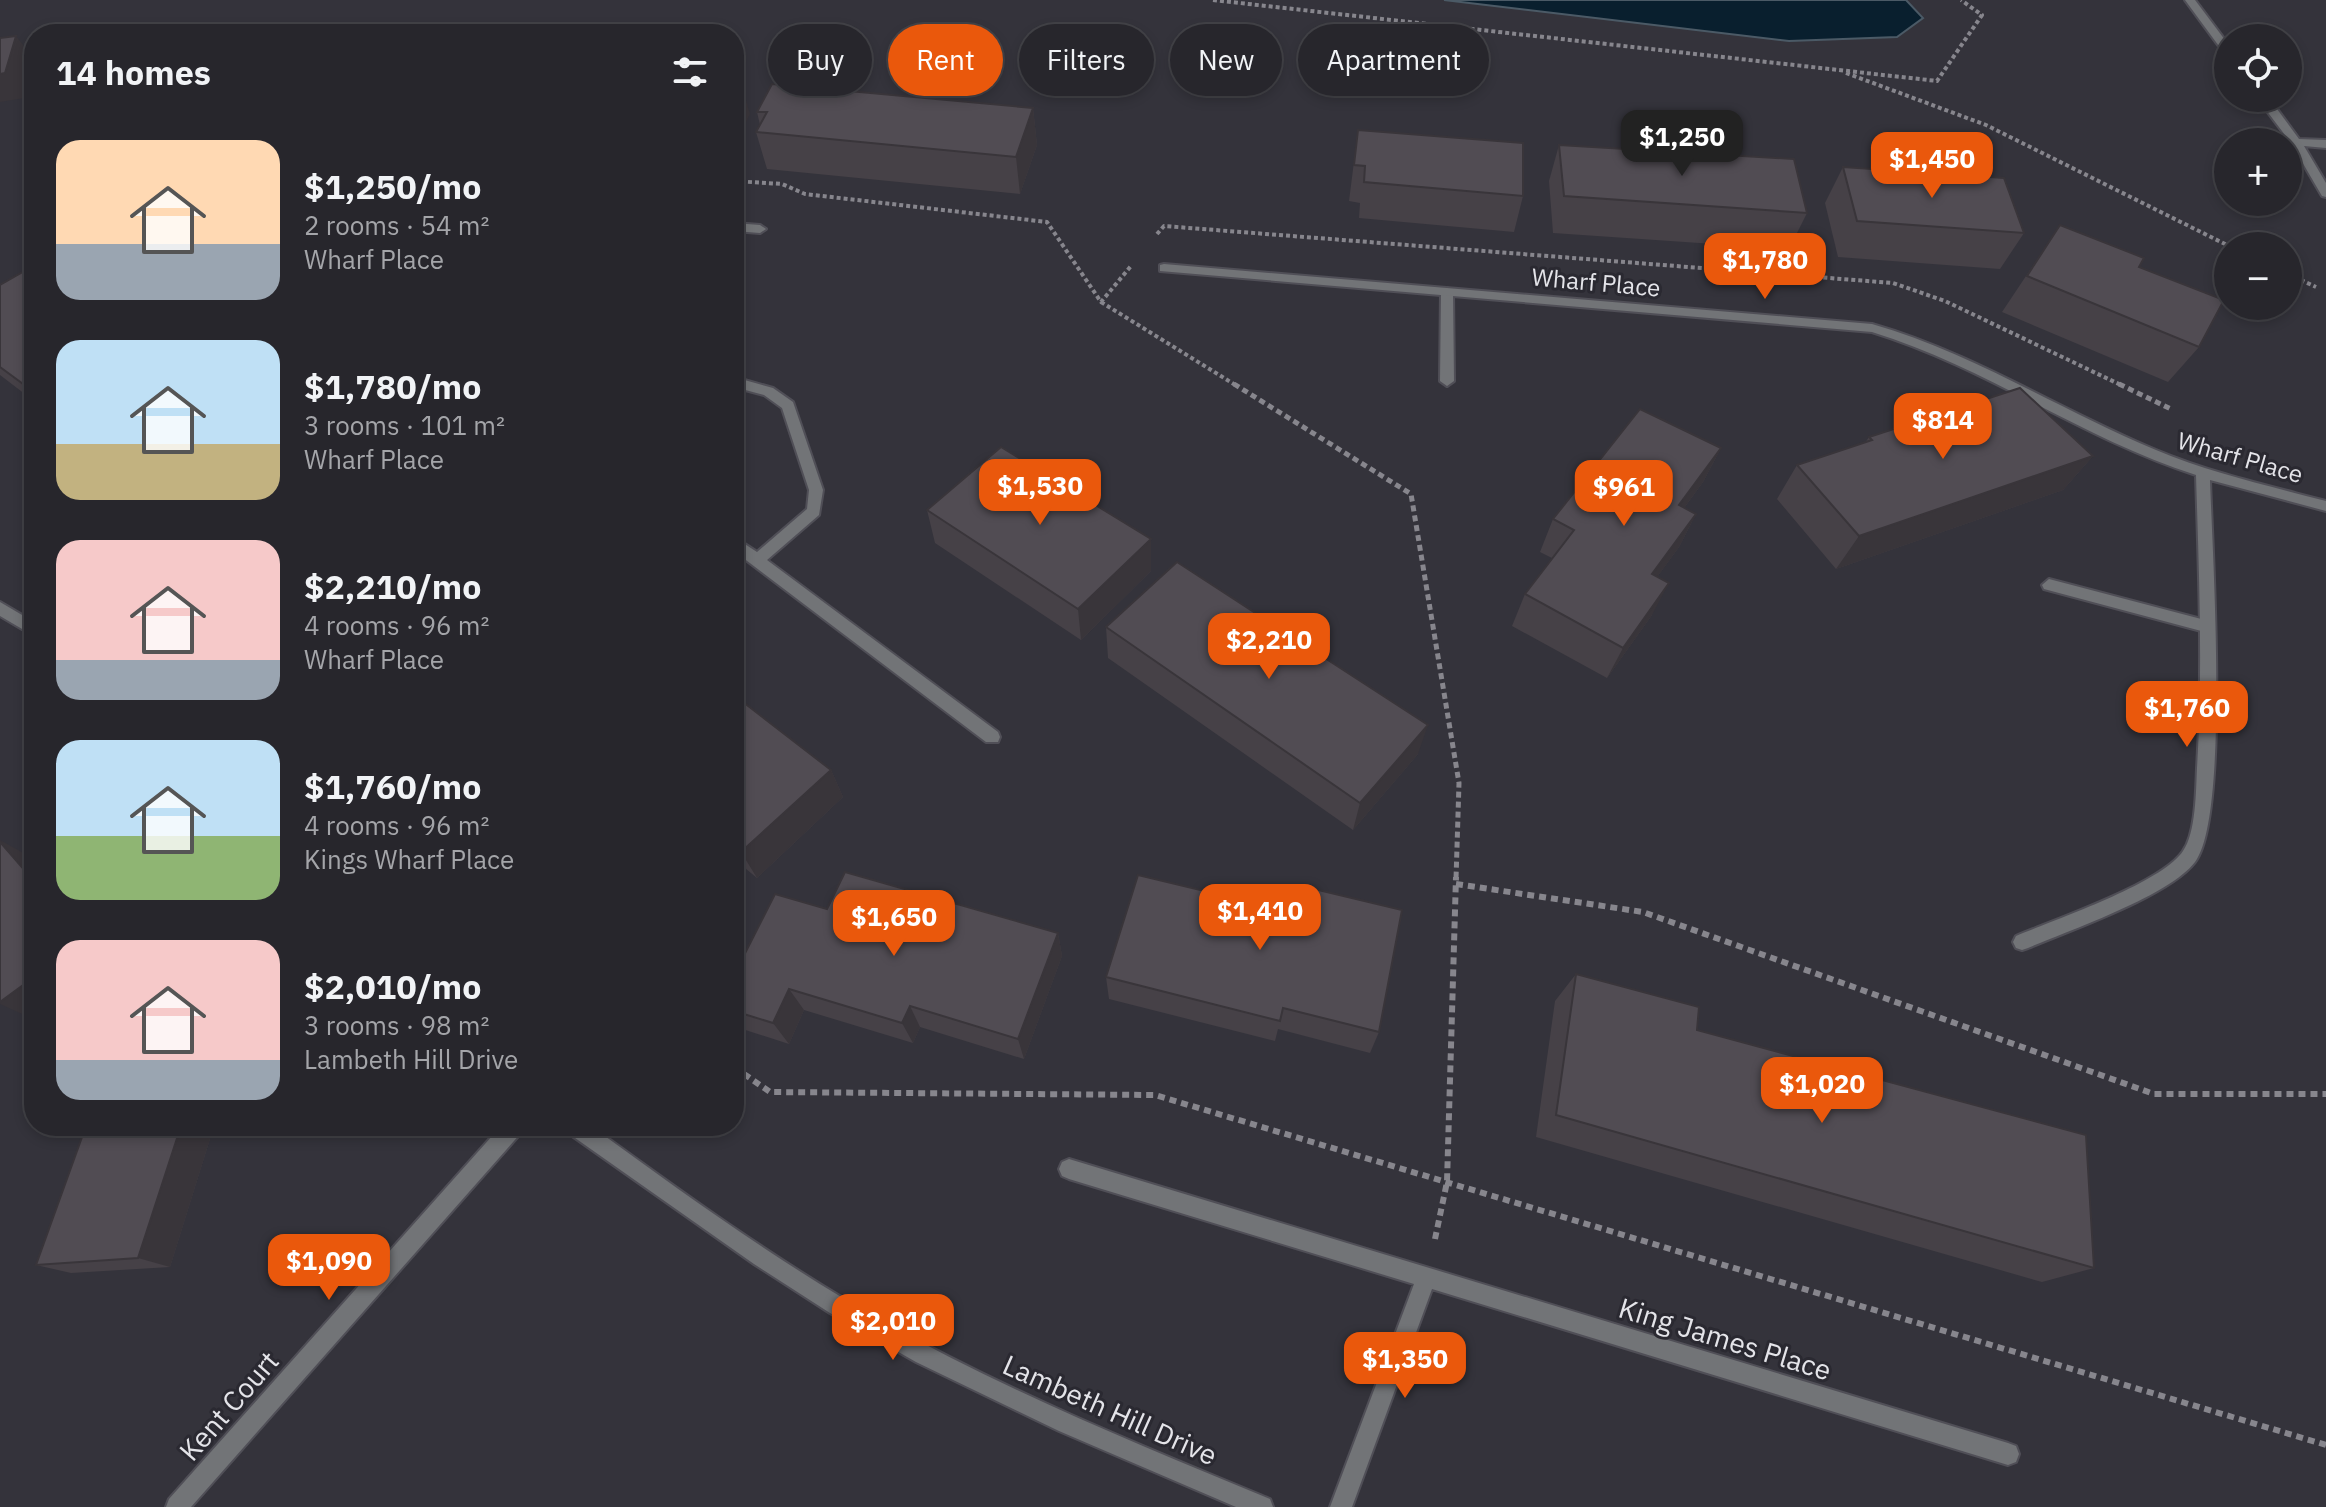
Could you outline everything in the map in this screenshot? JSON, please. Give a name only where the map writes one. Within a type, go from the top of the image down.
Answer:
[{"type":"street","points":[[2190,0],[2214,32]]},
{"type":"street","points":[[2302,142],[2326,144]]},
{"type":"street","points":[[2302,152],[2326,193]]},
{"type":"street","points":[[744,228],[760,229]]},
{"type":"street","name":"Wharf Place","points":[[1164,268],[1872,328],[1934,348],[2151,454],[2203,473],[2326,506]]},
{"type":"street","points":[[1447,292],[1447,381]]},
{"type":"street","points":[[744,385],[768,391],[788,405],[816,490],[814,511],[758,560]]},
{"type":"street","points":[[2022,942],[2170,875],[2193,853],[2207,779],[2203,473]]},
{"type":"street","points":[[744,550],[992,737]]},
{"type":"street","points":[[2049,585],[2205,626]]},
{"type":"street","points":[[0,608],[24,624]]},
{"type":"street","name":"Kent Court","points":[[177,1507],[505,1136]]},
{"type":"street","name":"Lambeth Hill Drive","points":[[589,1136],[753,1253],[877,1329],[995,1391],[1262,1507]]},
{"type":"street","name":"King James Place","points":[[1069,1169],[2008,1454]]},
{"type":"street","points":[[1341,1507],[1426,1278]]},
{"type":"path","points":[[1213,0],[1937,81],[1982,15],[1961,0]]},
{"type":"path","points":[[1838,70],[1986,125],[2214,239]]},
{"type":"path","points":[[2302,280],[2316,287]]},
{"type":"path","points":[[1101,302],[1411,494],[1459,783],[1447,1182],[1426,1278]]},
{"type":"path","points":[[1456,884],[1643,912],[2154,1094],[2326,1094]]},
{"type":"path","points":[[744,1074],[770,1092],[1155,1095],[2326,1445]]},
{"type":"water","points":[[1444,0],[1906,0],[1923,18],[1897,37],[1789,41]]},
{"type":"building","points":[[16,36],[5,73],[0,74],[0,38]]},
{"type":"building","points":[[768,91],[768,96],[872,96],[872,93],[1033,108],[1016,157],[756,132],[767,112],[757,112]]},
{"type":"building","points":[[1358,130],[1523,143],[1523,196],[1364,182],[1365,166],[1354,165]]},
{"type":"building","points":[[1559,145],[1794,159],[1807,213],[1564,196]]},
{"type":"building","points":[[1843,167],[2004,178],[2024,233],[1857,221]]},
{"type":"building","points":[[2060,225],[2144,258],[2139,267],[2214,296],[2214,319],[2199,347],[2027,276]]},
{"type":"building","points":[[24,271],[24,385],[0,367],[0,285]]},
{"type":"building","points":[[2020,388],[2093,456],[1859,536],[1797,465],[1872,440],[1869,437]]},
{"type":"building","points":[[1640,409],[1721,448],[1679,505],[1696,514],[1652,574],[1669,583],[1623,648],[1525,594],[1574,530],[1553,519]]},
{"type":"building","points":[[1001,447],[1151,539],[1078,609],[927,510]]},
{"type":"building","points":[[1177,562],[1428,725],[1360,803],[1106,627]]},
{"type":"building","points":[[744,703],[831,770],[744,849]]},
{"type":"building","points":[[0,842],[24,870],[24,984],[0,1002]]},
{"type":"building","points":[[845,872],[1058,933],[1018,1039],[910,1006],[902,1023],[789,989],[773,1023],[744,1014],[744,955],[775,894],[827,909]]},
{"type":"building","points":[[1138,875],[1304,915],[1310,888],[1402,910],[1379,1032],[1283,1008],[1280,1021],[1106,977]]},
{"type":"building","points":[[1576,974],[1699,1007],[1697,1030],[2086,1135],[2094,1268],[1556,1115]]},
{"type":"building","points":[[82,1136],[178,1136],[138,1258],[36,1265]]}]
